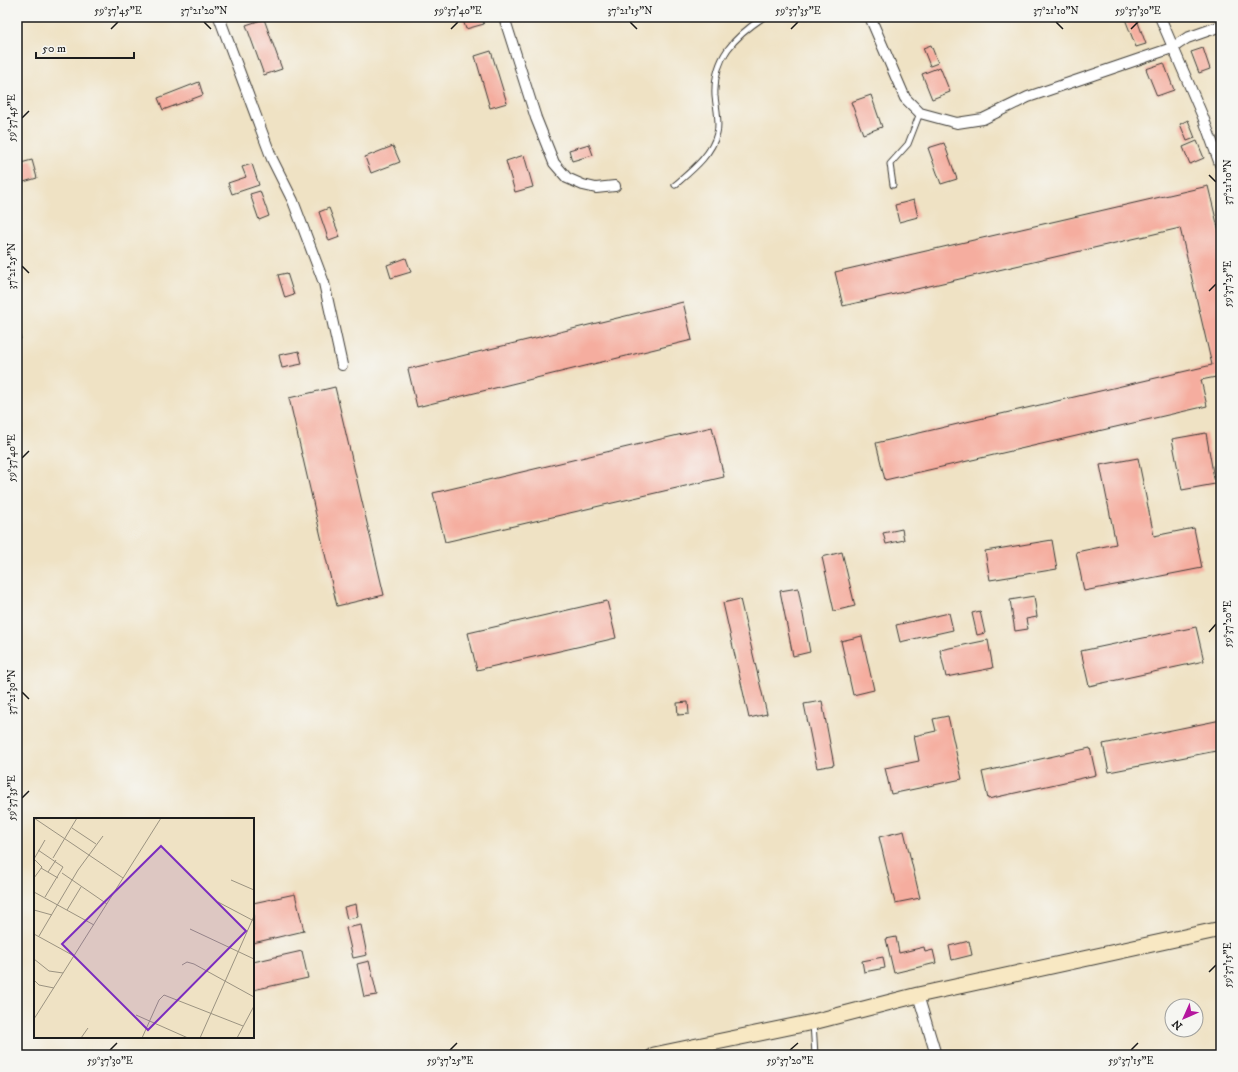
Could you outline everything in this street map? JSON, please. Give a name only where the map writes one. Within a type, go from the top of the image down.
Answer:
[{"type":"main road","points":[[654,1055],[709,1049],[918,994],[1221,929]]},
{"type":"street","points":[[219,17],[272,159],[293,201],[324,283],[342,365]]},
{"type":"street","points":[[504,17],[536,118],[554,163],[566,178],[583,185],[596,188],[615,186]]},
{"type":"street","points":[[870,17],[905,98],[920,113],[957,123],[983,119],[1028,97],[1172,48],[1187,38],[1221,26]]},
{"type":"street","points":[[1160,17],[1172,48],[1203,117],[1221,167]]},
{"type":"street","points":[[918,994],[936,1055]]},
{"type":"lane","points":[[676,185],[708,153],[718,133],[714,82],[719,63],[732,44],[751,26],[764,17]]},
{"type":"lane","points":[[893,185],[890,164],[908,144],[920,113]]},
{"type":"lane","points":[[813,1022],[815,1055]]},
{"type":"building","points":[[462,17],[482,17],[484,24],[466,29]]},
{"type":"building","points":[[1136,17],[1146,44],[1136,47],[1125,19]]},
{"type":"building","points":[[264,19],[282,69],[264,75],[246,25]]},
{"type":"building","points":[[931,45],[938,63],[930,66],[923,48]]},
{"type":"building","points":[[1203,48],[1210,69],[1199,73],[1191,52]]},
{"type":"building","points":[[491,51],[507,103],[490,108],[475,56]]},
{"type":"building","points":[[1164,63],[1174,90],[1157,96],[1146,69]]},
{"type":"building","points":[[940,67],[950,92],[932,99],[922,74]]},
{"type":"building","points":[[199,82],[203,95],[163,110],[158,98]]},
{"type":"building","points":[[871,95],[882,127],[863,134],[851,102]]},
{"type":"building","points":[[1188,120],[1195,138],[1187,141],[1180,124]]},
{"type":"building","points":[[1197,141],[1204,158],[1190,164],[1183,147]]},
{"type":"building","points":[[944,143],[957,179],[941,184],[928,148]]},
{"type":"building","points":[[589,144],[593,155],[572,161],[569,150]]},
{"type":"building","points":[[393,146],[400,162],[371,173],[365,157]]},
{"type":"building","points":[[524,155],[533,187],[515,192],[506,161]]},
{"type":"building","points":[[32,160],[37,178],[17,184],[17,164]]},
{"type":"building","points":[[252,164],[259,185],[232,194],[228,183],[246,177],[242,167]]},
{"type":"building","points":[[1208,186],[1221,240],[1221,376],[1201,380],[1207,406],[885,480],[876,443],[1212,365],[1180,228],[843,306],[835,272]]},
{"type":"building","points":[[260,191],[269,216],[259,220],[250,194]]},
{"type":"building","points":[[914,200],[918,217],[899,222],[895,205]]},
{"type":"building","points":[[329,208],[340,237],[329,241],[319,212]]},
{"type":"building","points":[[406,258],[411,272],[391,278],[387,265]]},
{"type":"building","points":[[287,273],[294,295],[285,298],[278,275]]},
{"type":"building","points":[[683,302],[692,340],[417,407],[408,369]]},
{"type":"building","points":[[17,326],[21,339],[17,340]]},
{"type":"building","points":[[299,351],[302,364],[282,368],[279,355]]},
{"type":"building","points":[[335,387],[384,595],[337,606],[289,398]]},
{"type":"building","points":[[712,427],[724,477],[445,542],[433,493]]},
{"type":"building","points":[[1206,433],[1215,484],[1182,490],[1172,439]]},
{"type":"building","points":[[1138,458],[1154,536],[1194,528],[1202,568],[1084,591],[1076,552],[1116,544],[1100,465]]},
{"type":"building","points":[[902,529],[904,540],[886,544],[883,533]]},
{"type":"building","points":[[1052,540],[1057,569],[990,580],[985,551]]},
{"type":"building","points":[[842,552],[855,606],[834,611],[822,557]]},
{"type":"building","points":[[798,588],[810,652],[793,656],[780,591]]},
{"type":"building","points":[[1034,596],[1037,617],[1026,619],[1028,629],[1015,631],[1010,600]]},
{"type":"building","points":[[740,599],[767,714],[749,718],[723,603]]},
{"type":"building","points":[[607,601],[616,638],[477,670],[468,633]]},
{"type":"building","points":[[980,611],[985,633],[977,635],[972,613]]},
{"type":"building","points":[[949,613],[953,630],[900,642],[896,625]]},
{"type":"building","points":[[1196,627],[1204,661],[1089,686],[1081,651]]},
{"type":"building","points":[[862,636],[874,690],[853,695],[841,641]]},
{"type":"building","points":[[988,640],[993,668],[946,677],[940,650]]},
{"type":"building","points":[[822,701],[834,765],[817,768],[804,704]]},
{"type":"building","points":[[688,702],[689,714],[678,715],[677,703]]},
{"type":"building","points":[[948,716],[962,779],[891,794],[885,768],[919,761],[914,736],[936,731],[933,719]]},
{"type":"building","points":[[1221,720],[1221,750],[1109,772],[1103,744]]},
{"type":"building","points":[[1090,748],[1096,775],[988,799],[982,772]]},
{"type":"building","points":[[904,831],[920,898],[895,903],[879,837]]},
{"type":"building","points":[[295,894],[304,931],[254,943],[254,903]]},
{"type":"building","points":[[356,904],[358,917],[347,919],[344,907]]},
{"type":"building","points":[[361,925],[367,955],[353,958],[346,928]]},
{"type":"building","points":[[896,937],[899,953],[924,947],[925,952],[933,950],[936,963],[894,973],[886,939]]},
{"type":"building","points":[[969,941],[972,955],[952,960],[949,946]]},
{"type":"building","points":[[302,951],[308,978],[254,990],[254,962]]},
{"type":"building","points":[[883,957],[885,968],[864,972],[862,961]]},
{"type":"building","points":[[369,961],[377,995],[364,997],[357,964]]}]
